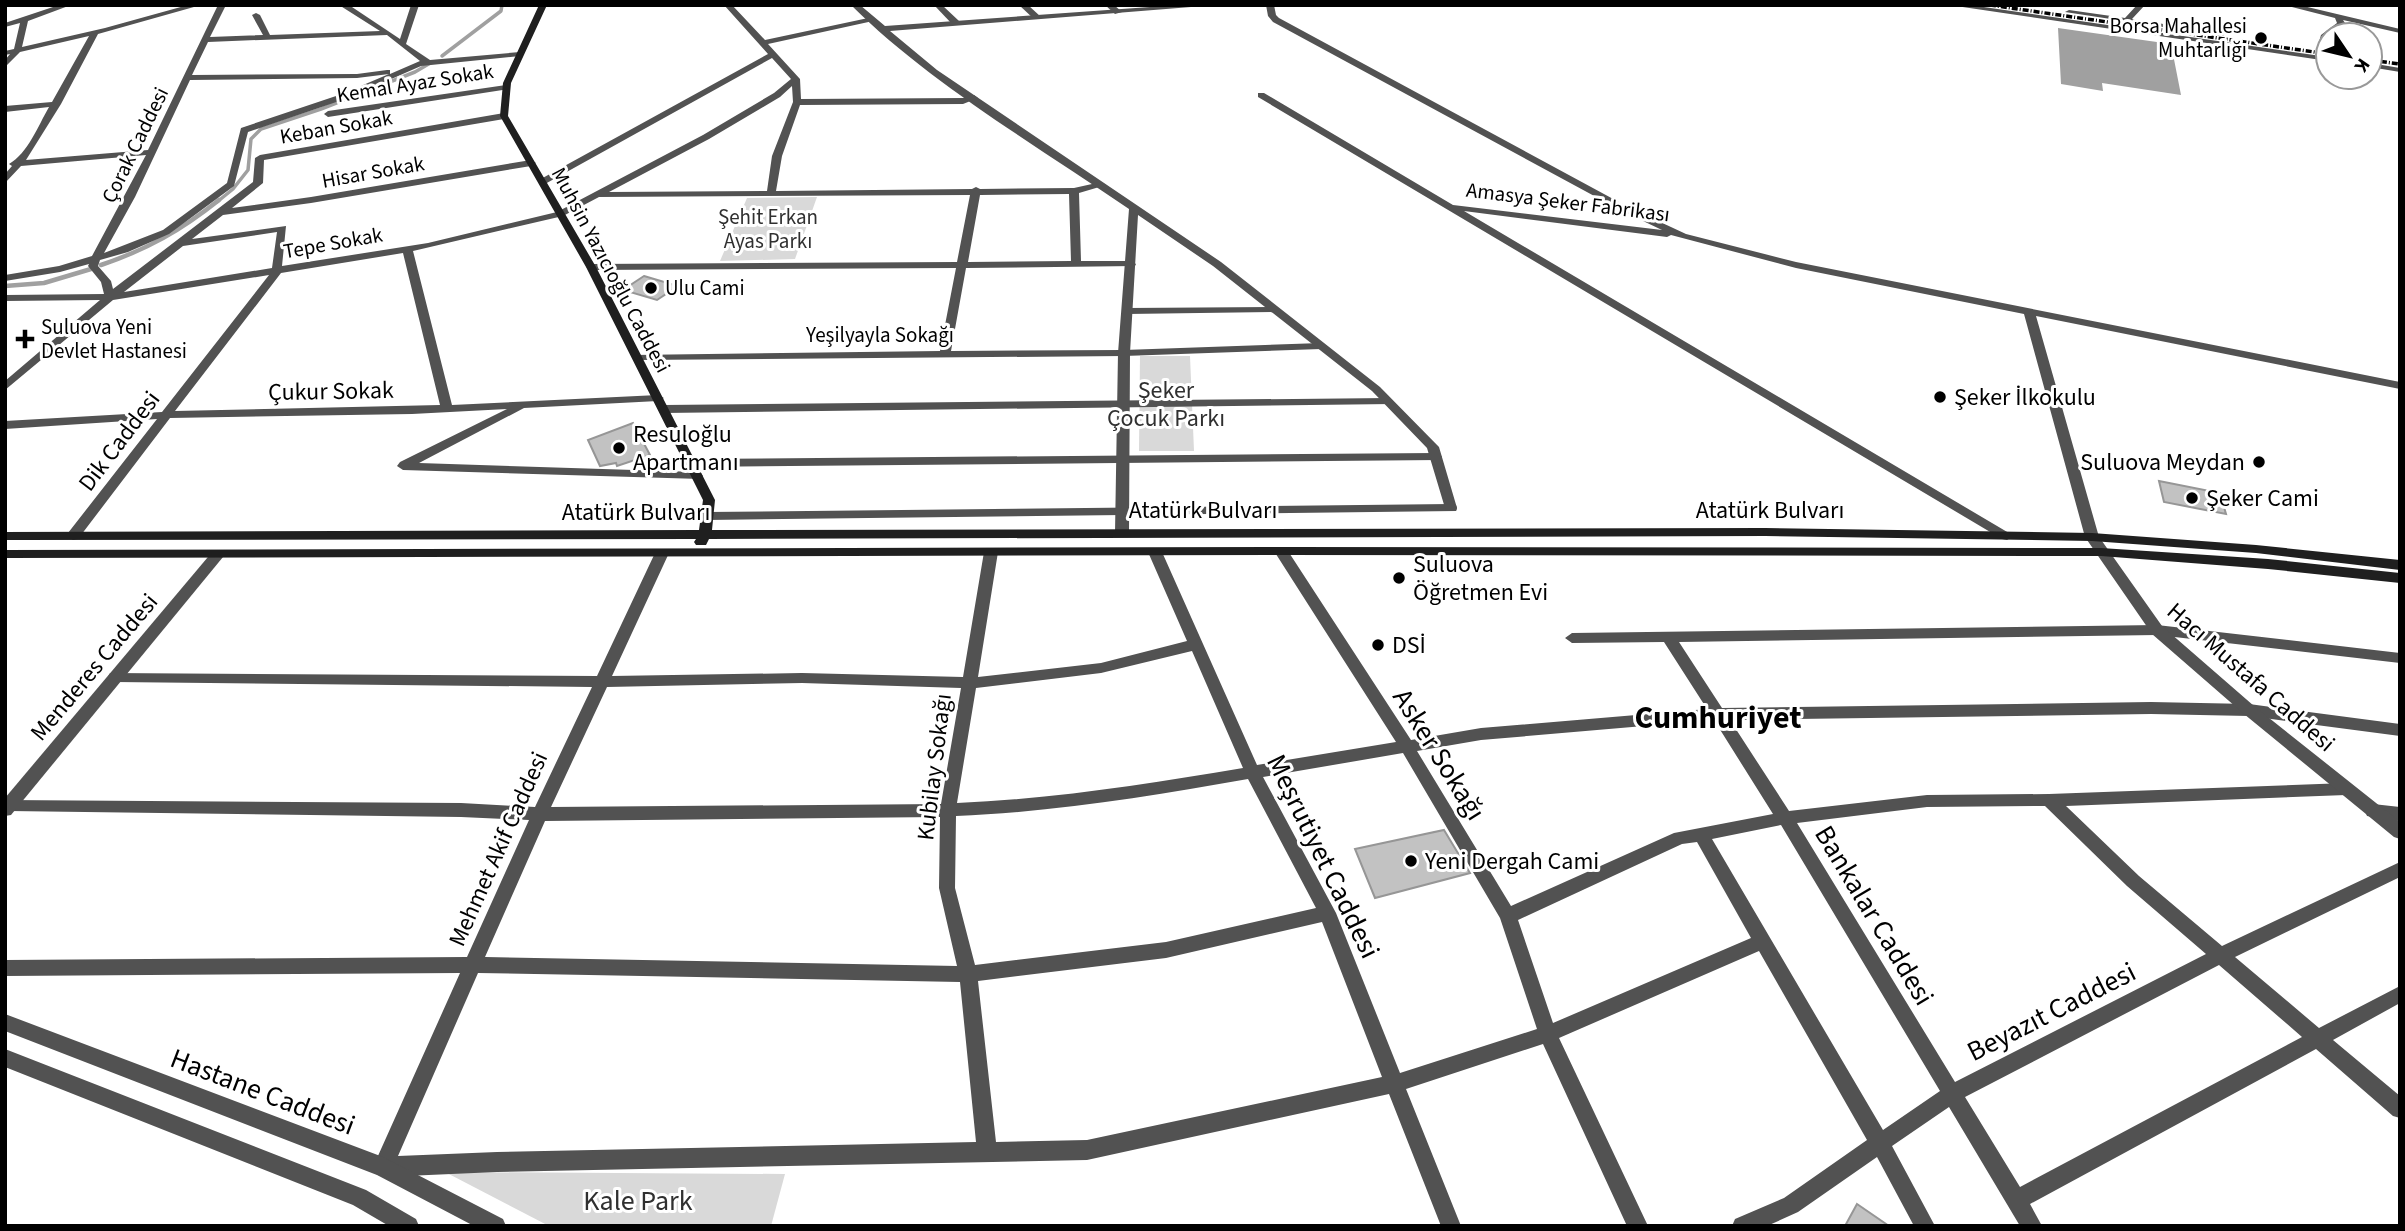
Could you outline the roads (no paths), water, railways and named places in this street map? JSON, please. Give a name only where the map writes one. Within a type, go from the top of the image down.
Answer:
[{"type":"main road","points":[[504,116],[506,87],[543,5]]},
{"type":"main road","name":"Muhsin Yazıcıoğlu Caddesi","points":[[504,116],[591,267],[709,500],[705,534],[695,553]]},
{"type":"main road","name":"Atatürk Bulvarı","points":[[5,536],[1765,532],[2092,537],[2256,549],[2400,565]]},
{"type":"main road","name":"Atatürk Bulvarı","points":[[5,554],[2101,552],[2268,564],[2400,578]]},
{"type":"street","points":[[5,25],[67,5]]},
{"type":"street","points":[[5,53],[95,33],[197,5]]},
{"type":"street","name":"Çorak Caddesi","points":[[96,258],[130,197],[222,5]]},
{"type":"street","points":[[343,5],[426,61]]},
{"type":"street","points":[[402,45],[415,5]]},
{"type":"street","points":[[728,5],[796,79],[797,102],[777,156],[771,193]]},
{"type":"street","points":[[707,516],[1451,508],[1433,447],[1388,402],[1217,264],[934,72],[855,5]]},
{"type":"street","points":[[938,5],[956,23]]},
{"type":"street","points":[[1023,5],[1037,17]]},
{"type":"street","points":[[1109,5],[1118,12]]},
{"type":"street","points":[[881,29],[1212,5]]},
{"type":"street","points":[[1270,5],[1272,16],[1276,20],[1625,209],[1682,236],[1796,265],[2400,386]]},
{"type":"street","points":[[1953,5],[2314,57]]},
{"type":"street","points":[[2020,5],[2314,48]]},
{"type":"street","points":[[2127,20],[2141,5]]},
{"type":"street","points":[[2288,5],[2400,31]]},
{"type":"street","points":[[256,15],[268,38]]},
{"type":"street","points":[[763,43],[870,19]]},
{"type":"street","points":[[5,65],[17,51],[25,20]]},
{"type":"street","points":[[5,180],[57,104],[95,33]]},
{"type":"street","points":[[205,40],[388,33]]},
{"type":"street","points":[[187,78],[357,76],[378,74],[426,61],[520,54]]},
{"type":"street","points":[[542,182],[774,54]]},
{"type":"street","points":[[5,278],[60,269],[124,250],[166,232],[231,184],[244,130],[345,96],[426,61]]},
{"type":"street","name":"Tepe Sokak","points":[[5,298],[110,298],[407,250],[560,214],[777,95],[796,79]]},
{"type":"street","name":"Kemal Ayaz Sokak","points":[[328,114],[506,87]]},
{"type":"street","points":[[1261,94],[2007,537]]},
{"type":"street","points":[[797,102],[963,101],[974,98]]},
{"type":"street","points":[[5,109],[57,104]]},
{"type":"street","name":"Keban Sokak","points":[[5,387],[110,298],[258,183],[260,158],[504,116]]},
{"type":"street","points":[[5,164],[151,152]]},
{"type":"street","name":"Hisar Sokak","points":[[221,212],[311,200],[531,163]]},
{"type":"street","points":[[598,195],[1074,191],[1101,185]]},
{"type":"street","points":[[945,354],[976,190]]},
{"type":"street","points":[[1074,191],[1076,264]]},
{"type":"street","points":[[1122,533],[1124,353],[1134,206]]},
{"type":"street","name":"Amasya Şeker Fabrikası","points":[[1448,206],[1682,236]]},
{"type":"street","points":[[181,243],[283,229],[276,272]]},
{"type":"street","points":[[407,250],[447,408]]},
{"type":"street","points":[[96,258],[93,266],[106,281],[110,298]]},
{"type":"street","points":[[591,267],[1131,264]]},
{"type":"street","name":"Dik Caddesi","points":[[74,536],[276,272]]},
{"type":"street","points":[[1127,311],[1276,310]]},
{"type":"street","name":"Hacı Mustafa Caddesi","points":[[2029,312],[2092,537],[2101,552],[2157,630],[2249,710],[2400,832]]},
{"type":"street","name":"Yeşilyayla Sokağı","points":[[637,357],[1124,353],[1321,346]]},
{"type":"street","name":"Çukur Sokak","points":[[5,425],[166,415],[525,405],[1388,402]]},
{"type":"street","points":[[525,405],[403,466],[697,476]]},
{"type":"street","points":[[691,463],[1436,457]]},
{"type":"street","name":"Asker Sokağı","points":[[1281,551],[1405,744],[1508,916],[1548,1034],[1638,1226]]},
{"type":"street","name":"Kubilay Sokağı","points":[[987,1153],[968,974],[947,888],[948,810],[991,552]]},
{"type":"street","name":"Meşrutiyet Caddesi","points":[[1155,552],[1253,773],[1327,913],[1451,1226]]},
{"type":"street","name":"Mehmet Akif Caddesi","points":[[383,1167],[540,814],[662,553]]},
{"type":"street","name":"Menderes Caddesi","points":[[7,807],[218,554]]},
{"type":"street","points":[[1572,638],[2157,630],[2400,658]]},
{"type":"street","name":"Bankalar Caddesi","points":[[1667,635],[1785,818],[2032,1226]]},
{"type":"street","points":[[115,677],[602,682],[802,678],[969,682],[1101,668],[1197,644]]},
{"type":"street","points":[[7,807],[461,810],[540,814],[1001,808],[1119,795],[1405,744],[1481,734],[1720,714],[2151,708],[2249,710],[2400,730]]},
{"type":"street","points":[[1508,916],[1680,838],[1785,818],[1927,801],[2049,800],[2346,789]]},
{"type":"street","points":[[2049,800],[2133,881],[2400,1109]]},
{"type":"street","points":[[2373,811],[2400,814]]},
{"type":"street","points":[[1701,834],[1761,942],[1881,1143],[1925,1226]]},
{"type":"street","name":"Beyazıt Caddesi","points":[[1742,1226],[1791,1205],[1953,1093],[2221,955],[2400,869]]},
{"type":"street","points":[[5,968],[473,965],[968,974],[1166,950],[1327,913]]},
{"type":"street","points":[[383,1167],[497,1161],[1087,1150],[1396,1083],[1548,1034],[1761,942]]},
{"type":"street","points":[[2015,1201],[2400,994]]},
{"type":"street","name":"Hastane Caddesi","points":[[5,1022],[383,1167],[496,1226]]},
{"type":"street","points":[[5,1058],[359,1197],[409,1226]]},
{"type":"waterway","points":[[442,56],[501,11],[502,5]]},
{"type":"waterway","points":[[217,202],[233,189],[248,170],[251,139],[261,129],[321,109],[415,72],[432,62]]},
{"type":"waterway","points":[[101,265],[163,238],[219,200]]},
{"type":"waterway","points":[[5,286],[44,283],[91,269]]},
{"type":"railway","points":[[1990,5],[2314,52]]},
{"type":"railway","points":[[2384,62],[2400,64]]},
{"type":"place","name":"Borsa Mahallesi Muhtarlığı","points":[[2261,38]]},
{"type":"place","name":"Ulu Cami","points":[[651,288]]},
{"type":"place","name":"Suluova Yeni Devlet Hastanesi","points":[[25,339]]},
{"type":"place","name":"Şeker İlkokulu","points":[[1940,397]]},
{"type":"place","name":"Resuloğlu Apartmanı","points":[[619,448]]},
{"type":"place","name":"Suluova Meydan","points":[[2259,462]]},
{"type":"place","name":"Şeker Cami","points":[[2192,498]]},
{"type":"place","name":"Suluova Öğretmen Evi","points":[[1399,578]]},
{"type":"place","name":"DSİ","points":[[1378,645]]},
{"type":"place","name":"Yeni Dergah Cami","points":[[1411,861]]},
{"type":"district","name":"Cumhuriyet","points":[[1718,717]]},
{"type":"park label","name":"Şehit Erkan Ayas Parkı","points":[[768,229]]},
{"type":"park label","name":"Şeker Çocuk Parkı","points":[[1166,404]]},
{"type":"park label","name":"Kale Park","points":[[638,1200]]}]
